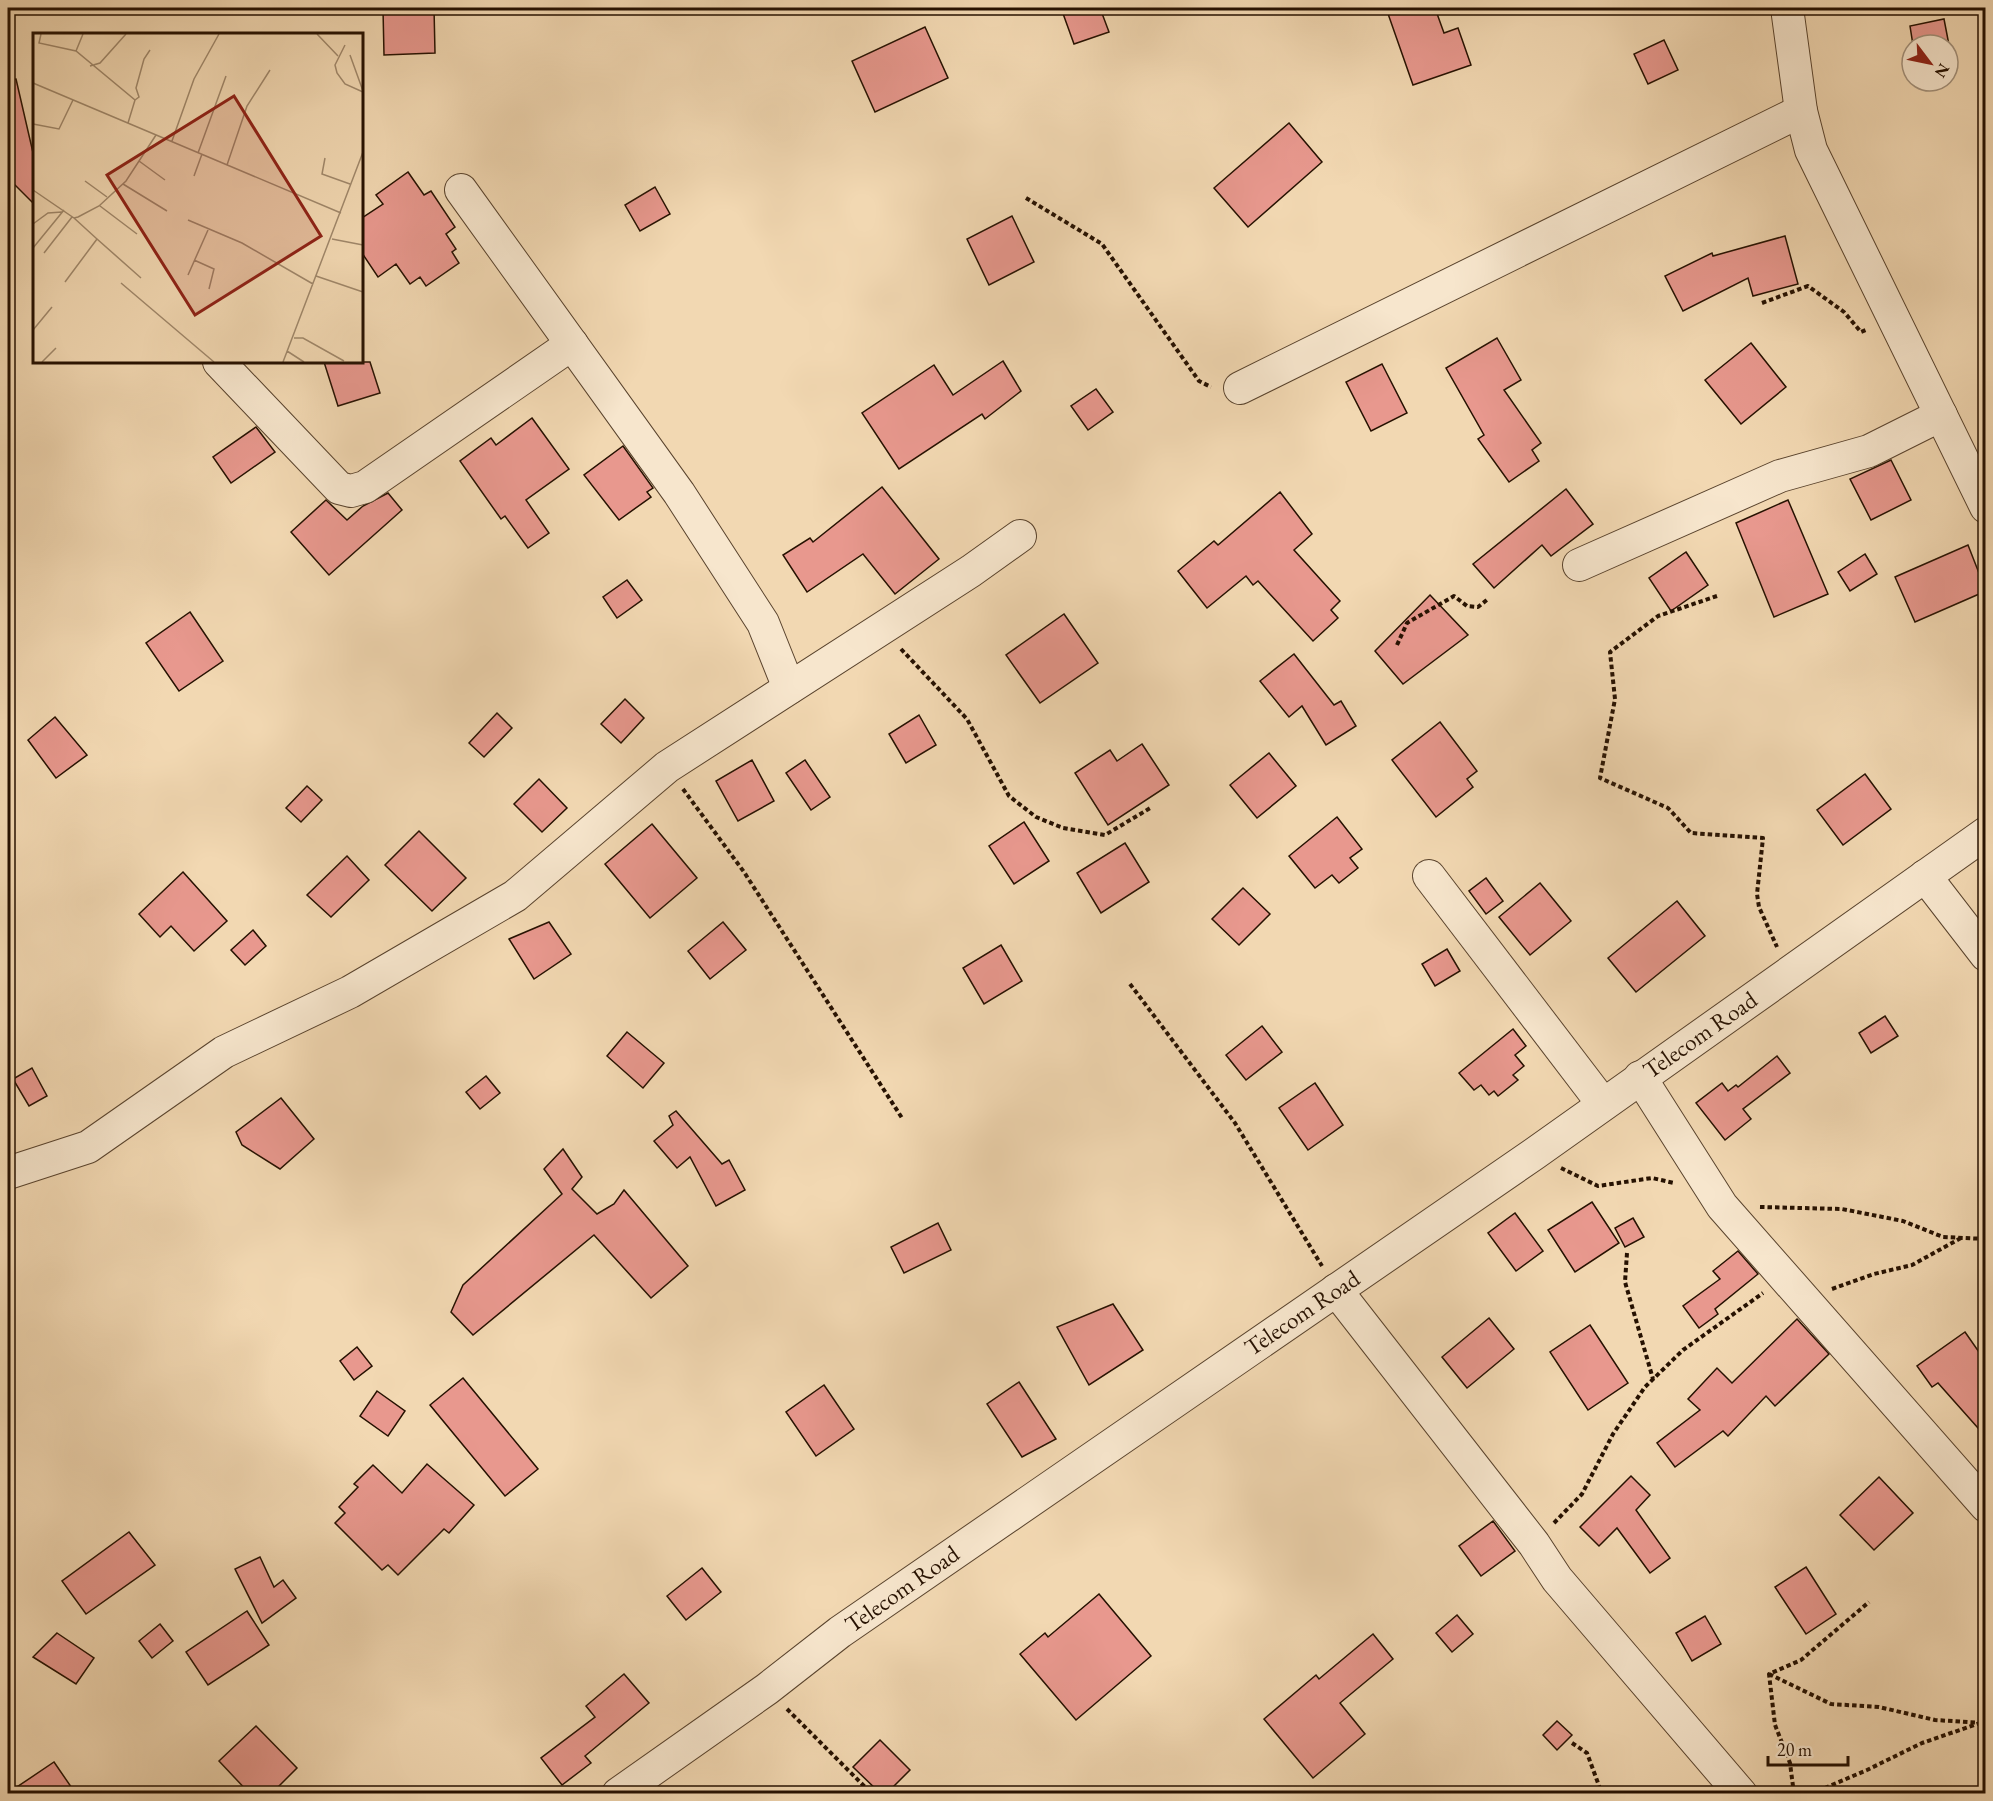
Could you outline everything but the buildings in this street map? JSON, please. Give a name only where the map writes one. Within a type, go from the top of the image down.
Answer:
[{"type":"street","points":[[1786,8],[1801,111],[1811,150],[1986,507]]},
{"type":"street","points":[[1240,388],[1801,111]]},
{"type":"street","points":[[461,190],[679,493],[763,623],[789,688]]},
{"type":"street","points":[[220,363],[339,488],[351,491],[365,487],[572,344]]},
{"type":"street","points":[[1579,566],[1780,476],[1869,451],[1941,415]]},
{"type":"street","points":[[8,1173],[88,1147],[225,1052],[350,992],[505,902],[667,767],[882,629],[1020,536]]},
{"type":"street","name":"Telecom Road","points":[[618,1794],[767,1689],[840,1632],[1603,1104],[1986,833]]},
{"type":"street","points":[[1429,876],[1603,1104]]},
{"type":"street","points":[[1925,876],[1986,955]]},
{"type":"street","points":[[1640,1077],[1722,1206],[1986,1506]]},
{"type":"street","points":[[1336,1290],[1534,1544],[1557,1579],[1741,1794]]},
{"type":"path","points":[[1026,198],[1102,244],[1199,381],[1219,392],[1240,388]]},
{"type":"path","points":[[1762,303],[1808,286],[1844,312],[1861,332],[1892,318]]},
{"type":"path","points":[[1717,596],[1658,616],[1610,652],[1615,699],[1600,778],[1668,808],[1691,833],[1763,838],[1758,901],[1789,972]]},
{"type":"path","points":[[1397,645],[1407,623],[1454,597],[1467,606],[1478,608],[1488,599]]},
{"type":"path","points":[[882,629],[967,719],[1009,796],[1036,817],[1063,828],[1105,835],[1152,807]]},
{"type":"path","points":[[667,767],[744,872],[902,1119]]},
{"type":"path","points":[[1130,984],[1235,1123],[1336,1290]]},
{"type":"path","points":[[1806,1302],[1836,1286],[1912,1265],[1961,1238]]},
{"type":"path","points":[[1627,1253],[1625,1282],[1653,1379]]},
{"type":"path","points":[[1534,1544],[1582,1494],[1613,1434],[1645,1387],[1683,1350],[1785,1277]]},
{"type":"path","points":[[1769,1674],[1801,1660],[1869,1602]]},
{"type":"path","points":[[1769,1674],[1831,1704],[1880,1707],[1935,1720],[1984,1722]]},
{"type":"path","points":[[1769,1674],[1775,1725],[1790,1762],[1794,1794]]},
{"type":"path","points":[[767,1689],[872,1794]]},
{"type":"path","points":[[1984,1722],[1982,1758],[1986,1766]]},
{"type":"path","points":[[1811,1794],[1922,1743],[1984,1722]]},
{"type":"path","points":[[1572,1743],[1587,1753],[1602,1794]]}]
